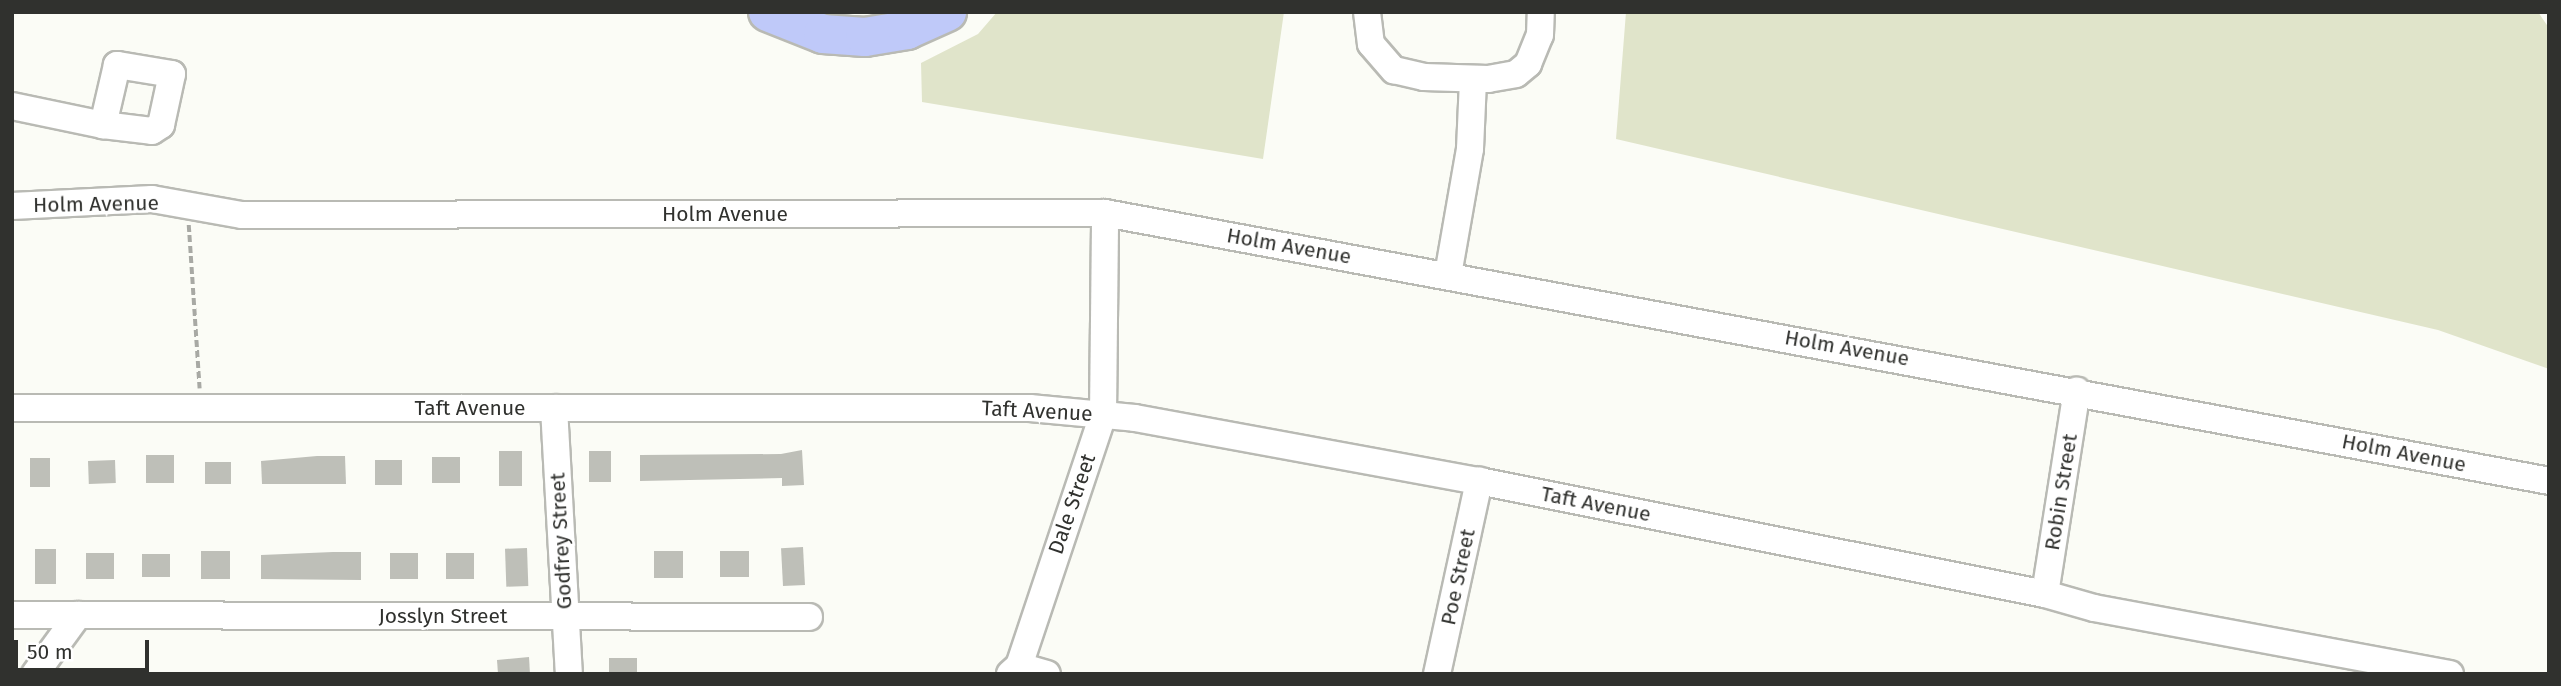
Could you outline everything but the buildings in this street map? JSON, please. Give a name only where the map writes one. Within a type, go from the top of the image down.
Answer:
[{"type":"highway","points":[[768,12],[823,34],[865,37],[907,30],[947,12]]},
{"type":"highway","points":[[822,12],[869,17],[900,12]]},
{"type":"street","points":[[1367,12],[1371,44],[1394,70],[1473,79],[1502,79],[1528,64],[1536,51],[1541,12]]},
{"type":"street","points":[[1448,275],[1470,149],[1473,79]]},
{"type":"street","points":[[12,106],[103,125]]},
{"type":"street","name":"Holm Avenue","points":[[12,206],[152,199],[255,215],[1105,213],[2077,390],[2549,481]]},
{"type":"street","name":"Dale Street","points":[[1015,670],[1103,415],[1105,213]]},
{"type":"street","name":"Robin Street","points":[[2045,594],[2077,390]]},
{"type":"street","name":"Taft Avenue","points":[[12,408],[1030,408],[1103,415],[1479,481],[2045,594],[2094,608],[2450,674]]},
{"type":"street","name":"Godfrey Street","points":[[554,408],[569,674]]},
{"type":"street","name":"Poe Street","points":[[1437,674],[1479,481]]},
{"type":"street","name":"Josslyn Street","points":[[12,615],[809,617]]},
{"type":"street","points":[[35,674],[78,615]]},
{"type":"street","points":[[1015,670],[1047,674]]},
{"type":"path","points":[[187,205],[202,408]]},
{"type":"green space","points":[[997,12],[1284,12],[1263,159],[922,102],[921,63],[978,34]]},
{"type":"green space","points":[[1626,12],[2538,12],[2549,28],[2549,369],[2438,330],[1616,139]]}]
